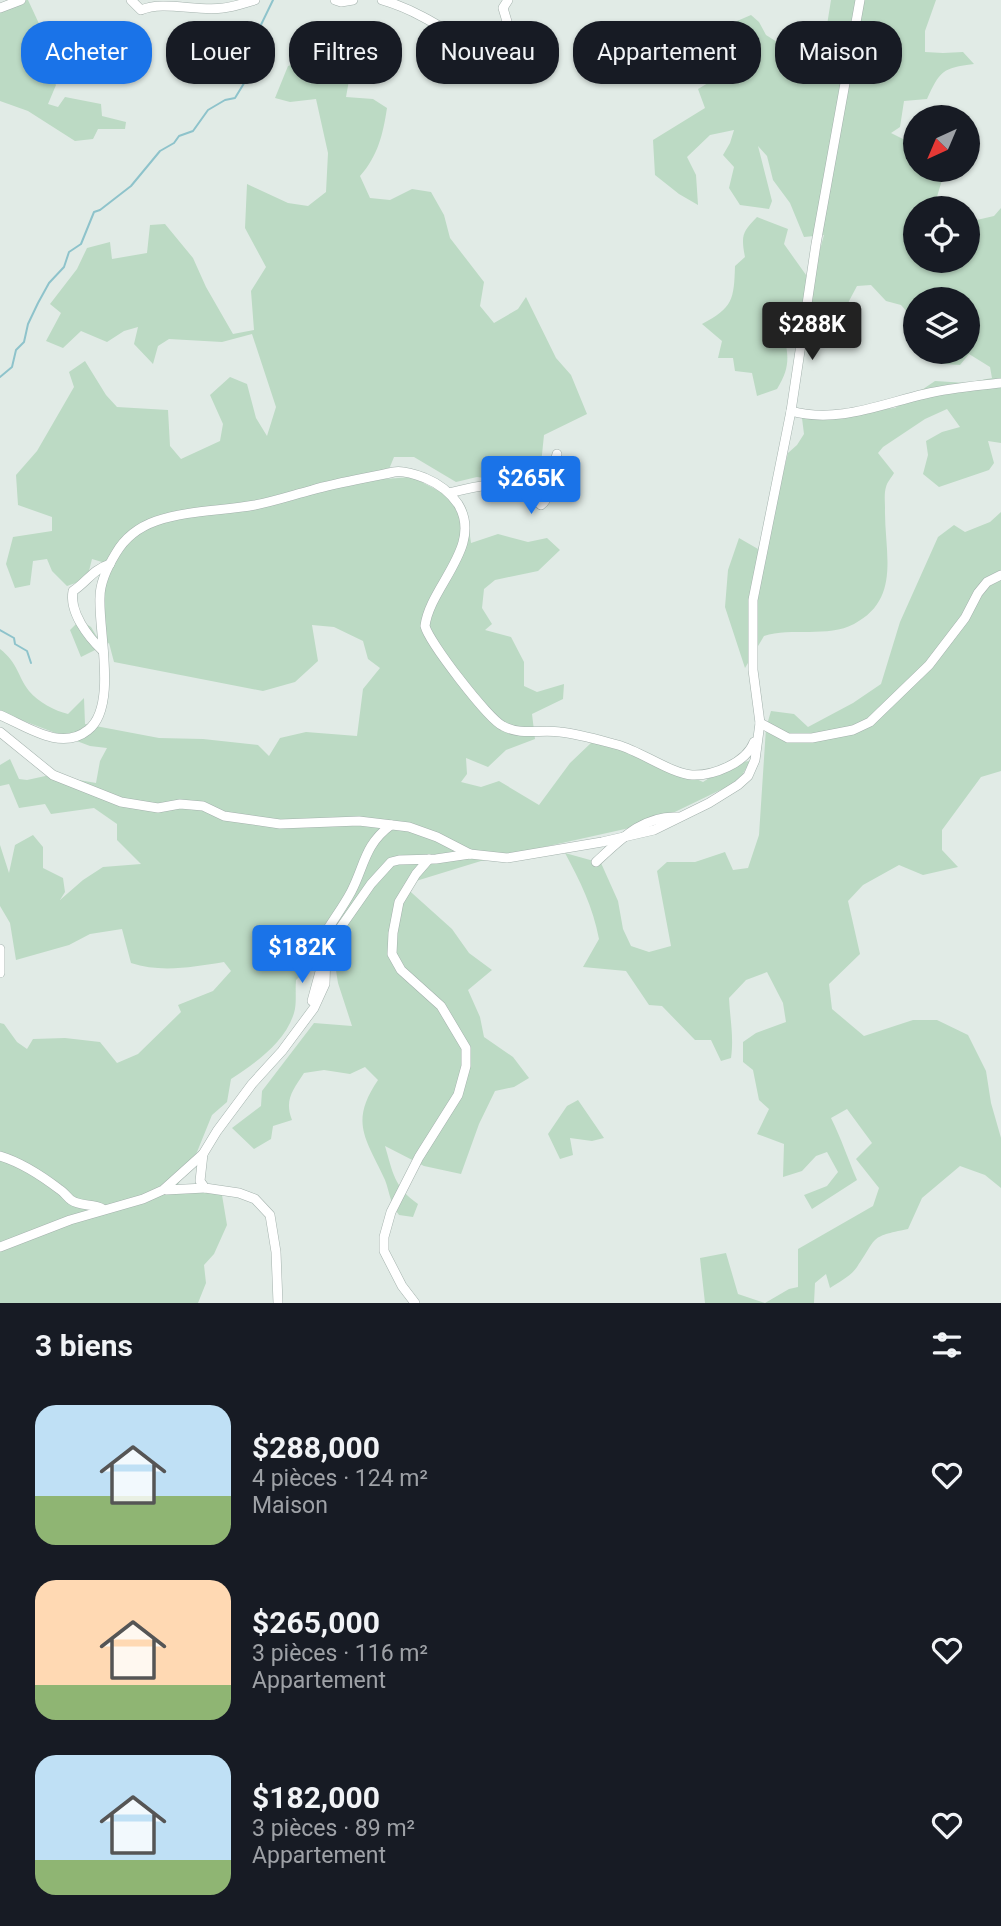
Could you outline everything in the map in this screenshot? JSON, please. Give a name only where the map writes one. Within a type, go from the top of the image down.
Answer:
[{"type":"street","points":[[0,8],[21,0]]},
{"type":"street","points":[[131,0],[141,10],[151,4],[222,8],[255,0]]},
{"type":"street","points":[[335,0],[353,0]]},
{"type":"street","points":[[382,0],[421,16],[467,40],[489,43],[511,35],[503,8],[508,0]]},
{"type":"street","points":[[324,952],[371,884],[391,862],[470,854],[508,858],[654,830],[728,791],[748,776],[755,760],[760,723],[753,670],[753,600],[791,411],[816,244],[859,1]]},
{"type":"street","points":[[791,411],[808,416],[827,417],[875,408],[927,393],[1001,383]]},
{"type":"street","points":[[449,493],[483,485],[512,485],[525,489],[541,505],[549,495],[551,473],[557,454]]},
{"type":"street","points":[[0,715],[61,740],[73,738],[96,722],[103,697],[102,584],[110,564],[124,542],[138,528],[168,517],[258,504],[397,471],[421,476],[449,493],[456,500],[464,518],[464,538],[425,626],[430,637],[496,723],[516,731],[564,732],[619,745],[680,772],[693,775],[715,772],[742,757],[752,748],[760,723]]},
{"type":"street","points":[[103,651],[77,617],[72,595],[97,568],[110,564]]},
{"type":"street","points":[[760,723],[788,737],[813,738],[853,730],[870,722],[929,666],[965,618],[978,593],[987,582],[1001,575]]},
{"type":"street","points":[[0,732],[53,775],[121,802],[158,808],[180,804],[203,806],[224,816],[280,824],[359,821],[409,827],[437,837],[470,854]]},
{"type":"street","points":[[163,1190],[203,1154],[239,1099],[282,1051],[322,994],[325,984],[324,935],[353,889],[367,851],[391,825]]},
{"type":"street","points":[[596,862],[628,835]]},
{"type":"street","points":[[415,1303],[402,1286],[384,1251],[384,1237],[391,1212],[419,1157],[458,1095],[466,1066],[466,1048],[441,1006],[401,970],[392,954],[393,933],[401,897],[429,859]]},
{"type":"street","points":[[0,948],[0,973]]},
{"type":"street","points":[[203,1154],[201,1181],[205,1188]]},
{"type":"street","points":[[0,1156],[12,1159],[80,1205],[89,1204],[103,1209]]},
{"type":"street","points":[[0,1247],[163,1190],[205,1188],[239,1193],[255,1199],[270,1215],[276,1252],[278,1303]]},
{"type":"green space","points":[[12,0],[28,0],[38,21],[21,21],[21,84],[55,84],[48,104],[58,107],[65,97],[101,104],[102,116],[126,122],[125,129],[98,129],[93,139],[75,141],[28,111],[0,101],[0,4]]},
{"type":"green space","points":[[831,0],[936,0],[925,31],[925,52],[963,52],[974,64],[943,72],[927,99],[904,101],[900,127],[891,133],[903,139],[903,182],[941,182],[937,196],[903,196],[903,273],[980,273],[980,219],[994,216],[1001,208],[1001,443],[988,441],[994,463],[989,470],[939,487],[923,474],[928,455],[926,441],[942,432],[960,427],[947,409],[925,419],[883,447],[878,453],[894,473],[885,492],[887,573],[885,588],[879,601],[869,614],[844,628],[764,636],[745,668],[725,607],[728,570],[739,538],[758,549],[772,518],[788,453],[804,434],[802,418],[833,418],[854,412],[895,408],[935,381],[966,383],[992,378],[990,367],[980,361],[980,287],[903,287],[903,307],[886,301],[871,285],[857,286],[843,322],[829,335],[809,333],[809,308],[797,308],[782,327],[787,366],[782,381],[777,389],[757,396],[752,373],[735,371],[733,358],[718,358],[722,341],[702,324],[720,313],[730,301],[735,266],[745,257],[744,235],[757,217],[788,229],[784,244],[811,282],[824,235],[804,237],[790,203],[773,180],[767,156],[758,146],[772,201],[769,209],[740,205],[729,188],[734,167],[723,155],[734,130],[710,135],[687,157],[696,175],[698,205],[655,175],[653,140],[705,108],[698,89],[706,84],[761,84],[761,26],[766,35],[775,41],[775,84],[902,84],[902,21],[828,21]]},
{"type":"green space","points":[[751,15],[758,21],[737,21]]},
{"type":"green space","points":[[288,66],[289,84],[348,84],[346,97],[373,99],[387,108],[379,144],[360,176],[370,198],[390,200],[412,189],[431,192],[444,215],[450,238],[484,282],[480,306],[494,323],[518,309],[526,297],[556,358],[571,375],[587,414],[544,435],[538,493],[525,489],[512,475],[499,480],[477,477],[456,482],[414,457],[394,457],[385,479],[412,477],[466,508],[471,543],[498,534],[528,542],[547,538],[560,550],[538,571],[495,580],[484,589],[482,608],[492,624],[485,630],[511,637],[524,662],[524,686],[537,692],[564,684],[563,699],[532,714],[535,739],[506,750],[488,767],[466,758],[467,774],[461,782],[481,787],[499,781],[539,805],[570,763],[592,742],[645,756],[703,782],[732,763],[750,761],[739,781],[652,823],[481,861],[403,885],[452,929],[469,953],[492,970],[468,990],[480,1017],[484,1037],[513,1057],[529,1078],[514,1087],[495,1091],[479,1124],[461,1174],[424,1166],[385,1146],[399,1185],[418,1204],[413,1217],[399,1215],[396,1211],[367,1141],[362,1119],[369,1095],[378,1080],[365,1067],[350,1074],[324,1070],[304,1073],[289,1101],[292,1120],[273,1126],[271,1139],[254,1149],[232,1128],[261,1106],[262,1091],[314,1023],[352,1026],[338,983],[335,964],[318,959],[296,980],[295,1009],[284,1034],[259,1059],[231,1079],[227,1102],[212,1115],[197,1152],[176,1188],[222,1195],[227,1225],[214,1254],[204,1265],[206,1283],[198,1303],[0,1303],[0,1023],[27,1049],[33,1039],[65,1038],[100,1042],[117,1063],[138,1054],[181,1012],[178,1005],[213,991],[231,971],[224,962],[165,968],[131,963],[122,929],[90,934],[69,945],[16,960],[10,923],[0,906],[0,845],[9,873],[15,845],[33,835],[43,847],[43,868],[63,878],[65,892],[60,900],[103,867],[141,864],[117,840],[117,824],[94,808],[51,814],[45,804],[19,808],[9,784],[0,786],[0,765],[10,759],[19,779],[50,775],[96,783],[100,761],[107,748],[90,746],[0,712],[0,649],[14,664],[29,691],[47,706],[68,714],[84,698],[85,724],[159,738],[203,739],[258,745],[269,756],[280,738],[306,732],[357,736],[363,689],[380,668],[368,659],[363,641],[334,627],[312,625],[318,661],[295,682],[263,691],[114,662],[109,643],[81,657],[70,630],[80,620],[91,627],[97,637],[96,591],[102,562],[92,559],[87,579],[67,586],[52,571],[47,559],[33,561],[30,585],[15,588],[6,564],[13,537],[52,531],[52,517],[18,505],[16,475],[37,451],[74,387],[69,372],[85,361],[106,395],[117,407],[168,410],[170,446],[181,459],[220,441],[223,424],[210,395],[230,377],[247,384],[256,418],[267,436],[276,407],[252,334],[222,342],[169,339],[158,346],[153,364],[134,344],[138,327],[124,331],[107,342],[81,331],[63,348],[46,341],[61,313],[50,304],[77,269],[87,248],[110,242],[112,259],[147,253],[150,225],[165,224],[193,258],[233,334],[254,330],[251,291],[266,267],[245,228],[247,184],[288,203],[308,206],[326,192],[328,153],[316,99],[290,102],[275,98]]},
{"type":"green space","points":[[1001,512],[1001,771],[981,777],[942,830],[942,850],[958,867],[923,875],[899,865],[863,885],[848,901],[860,954],[829,984],[832,1009],[864,1036],[913,1020],[937,1020],[968,1035],[986,1071],[991,1103],[1001,1138],[1001,1188],[985,1175],[960,1166],[922,1198],[908,1229],[886,1234],[875,1240],[854,1270],[830,1288],[826,1274],[815,1283],[814,1303],[765,1303],[789,1289],[798,1287],[798,1249],[873,1206],[879,1188],[856,1159],[872,1143],[847,1109],[831,1118],[857,1180],[812,1209],[804,1195],[827,1186],[838,1172],[827,1152],[816,1156],[802,1171],[783,1177],[784,1144],[757,1134],[769,1109],[759,1100],[753,1070],[743,1062],[743,1042],[756,1033],[786,1022],[783,1003],[767,972],[746,980],[729,998],[731,1058],[721,1061],[711,1040],[695,1040],[662,1006],[649,1005],[626,971],[583,967],[599,939],[585,894],[565,853],[601,863],[618,901],[623,929],[631,946],[649,952],[671,946],[657,871],[667,862],[695,862],[725,852],[733,870],[748,868],[759,835],[766,728],[771,711],[794,714],[808,727],[853,703],[881,684],[900,622],[938,537],[954,525],[965,532],[990,522]]},
{"type":"green space","points":[[578,1100],[604,1138],[592,1141],[570,1138],[573,1155],[560,1159],[548,1134],[567,1106]]},
{"type":"green space","points":[[726,1253],[738,1294],[765,1303],[705,1303],[700,1258]]},
{"type":"waterway","points":[[0,377],[12,367],[16,350],[24,342],[28,324],[38,303],[49,283],[64,267],[69,252],[81,244],[94,212],[131,186],[160,151],[174,143],[179,136],[193,131],[208,110],[225,100],[235,98],[246,80],[257,33],[273,0]]},
{"type":"waterway","points":[[0,630],[14,638],[15,644],[27,651],[31,663]]}]
